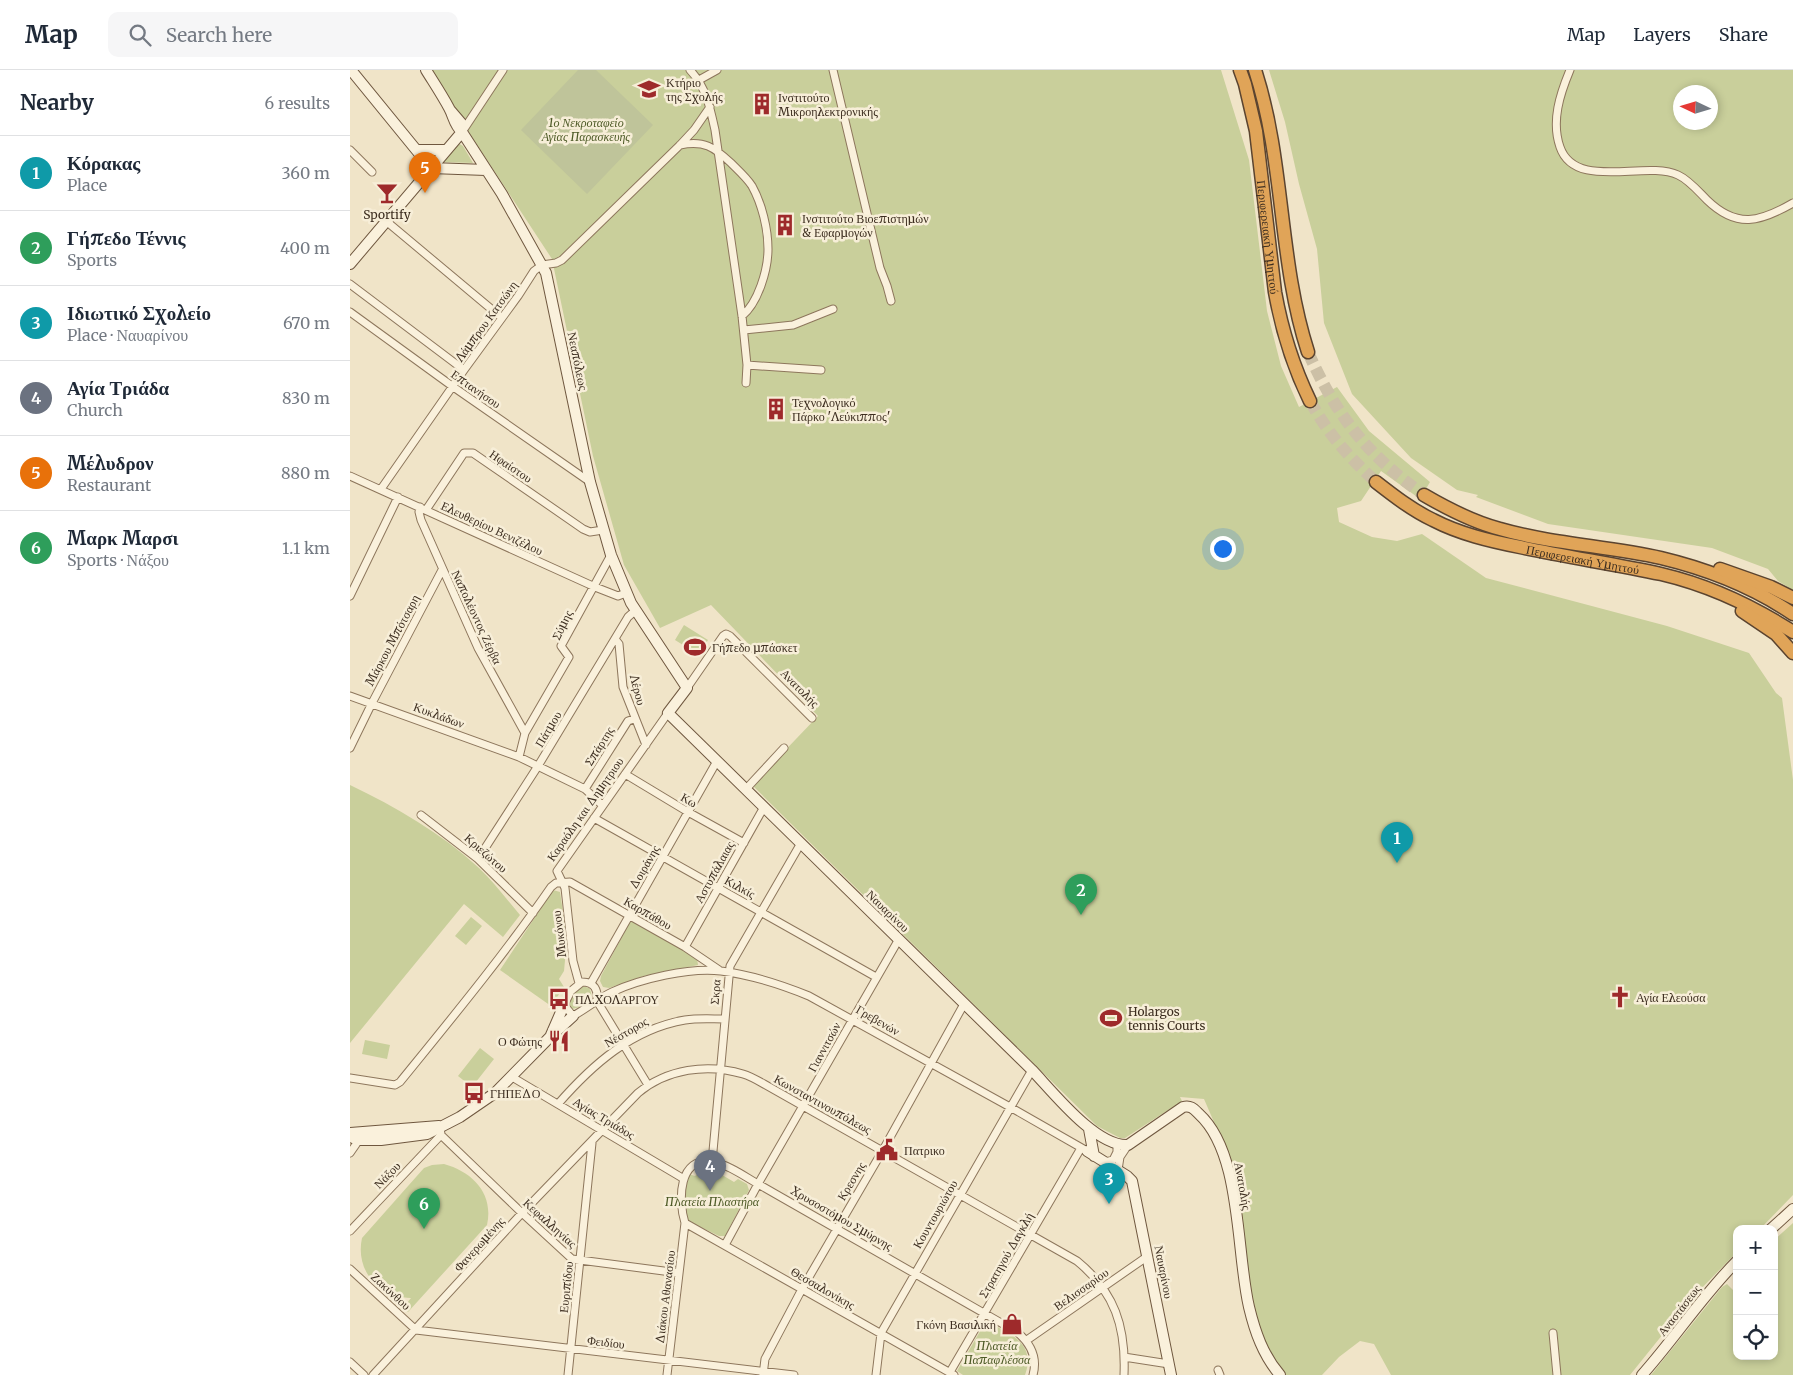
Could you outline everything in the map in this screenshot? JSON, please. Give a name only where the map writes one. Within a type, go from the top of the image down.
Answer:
[{"type":"highway","name":"Περιφερειακή Υμηττού","points":[[1240,70],[1247,91],[1256,132],[1279,315],[1290,354],[1310,401]]},
{"type":"highway","name":"Περιφερειακή Υμηττού","points":[[1255,70],[1264,101],[1273,149],[1295,307],[1308,352]]},
{"type":"highway","name":"Περιφερειακή Υμηττού","points":[[1376,482],[1413,509],[1432,520],[1469,535],[1558,555],[1662,574],[1694,583],[1752,608],[1793,632]]},
{"type":"highway","name":"Περιφερειακή Υμηττού","points":[[1424,495],[1458,514],[1500,529],[1551,540],[1661,558],[1732,582],[1763,595],[1793,614]]},
{"type":"highway","points":[[1661,558],[1693,562],[1735,573],[1793,598]]},
{"type":"highway","points":[[1694,583],[1763,624],[1776,634],[1793,653]]},
{"type":"street","points":[[351,70],[431,168]]},
{"type":"street","name":"Νεαπόλεως","points":[[426,70],[450,110],[453,119],[486,170],[542,265],[548,281],[590,482],[603,530],[626,593],[636,610]]},
{"type":"street","points":[[350,264],[462,132],[503,70]]},
{"type":"street","points":[[690,70],[704,88],[710,107],[718,151],[744,330],[747,365],[746,384]]},
{"type":"street","points":[[699,80],[718,70]]},
{"type":"street","points":[[833,70],[880,268],[888,286],[891,301]]},
{"type":"street","points":[[1570,70],[1561,92],[1556,124],[1558,142],[1562,152],[1571,164],[1585,171],[1662,171],[1678,175],[1715,207],[1741,219],[1764,218],[1793,203]]},
{"type":"street","points":[[542,265],[556,264],[562,260],[680,145],[694,130],[710,107]]},
{"type":"street","points":[[680,145],[694,142],[718,151],[751,184],[760,206],[768,250],[764,276],[755,299],[748,311],[742,316]]},
{"type":"street","points":[[350,150],[372,172]]},
{"type":"street","points":[[417,150],[446,150]]},
{"type":"street","points":[[431,168],[486,170]]},
{"type":"street","points":[[386,222],[502,318]]},
{"type":"street","name":"Λάμπρου Κατσώνη","points":[[381,489],[534,271],[542,265]]},
{"type":"street","points":[[350,284],[464,370]]},
{"type":"street","points":[[744,330],[793,325],[833,308]]},
{"type":"street","name":"Επτανήσου","points":[[350,312],[590,482]]},
{"type":"street","points":[[747,365],[821,370]]},
{"type":"street","name":"Ηφαίστου","points":[[423,509],[464,453],[468,452],[473,453],[583,529],[590,532],[603,530]]},
{"type":"street","name":"Ελευθερίου Βενιζέλου","points":[[350,476],[595,587],[618,596],[626,593]]},
{"type":"street","points":[[350,596],[398,497]]},
{"type":"street","name":"Ναπολέοντος Ζέρβα","points":[[423,509],[419,512],[421,520],[442,570],[478,648],[525,733]]},
{"type":"street","name":"Σύμης","points":[[519,757],[525,733],[569,657],[562,646],[611,555]]},
{"type":"street","name":"Μάρκου Μπότσαρη","points":[[350,748],[442,570]]},
{"type":"street","points":[[636,610],[687,688]]},
{"type":"street","name":"Πάτμου","points":[[478,859],[538,766],[628,617],[636,610]]},
{"type":"street","name":"Καραόλη και Δημητριου","points":[[562,882],[557,873],[558,869],[624,774],[726,634]]},
{"type":"street","name":"Ανατολής","points":[[726,634],[812,718]]},
{"type":"street","name":"Λέρου","points":[[615,639],[619,644],[623,687],[634,719],[646,745]]},
{"type":"street","name":"Κυκλάδων","points":[[350,696],[519,757],[585,789],[602,805]]},
{"type":"street","name":"Ναυαρίνου","points":[[668,713],[1032,1070],[1089,1129],[1122,1145]]},
{"type":"street","name":"Σπάρτης","points":[[585,789],[628,720],[634,719]]},
{"type":"street","points":[[746,789],[784,748]]},
{"type":"street","name":"Δοιράνης","points":[[591,983],[717,761]]},
{"type":"street","name":"Κω","points":[[624,774],[744,843]]},
{"type":"street","name":"Αστυπάλαιας","points":[[685,947],[764,807]]},
{"type":"street","name":"Κριεζώτου","points":[[421,815],[478,859],[533,913]]},
{"type":"street","name":"Κιλκίς","points":[[594,818],[876,977]]},
{"type":"street","name":"Σκρα","points":[[712,1162],[730,966],[760,911],[801,843]]},
{"type":"street","points":[[350,1078],[395,1085],[400,1082],[470,996],[553,884],[562,882]]},
{"type":"street","name":"Καρπάθου","points":[[562,882],[570,882],[630,915],[720,970]]},
{"type":"street","name":"Μυκόνου","points":[[562,882],[573,961],[579,983]]},
{"type":"street","name":"Γιαννιτσών","points":[[725,1245],[899,939]]},
{"type":"street","name":"Γρεβενών","points":[[597,1002],[610,992],[643,980],[690,972],[720,970],[773,982],[809,996],[1010,1107],[1127,1176]]},
{"type":"street","points":[[549,1038],[571,991],[579,983],[591,983],[597,991],[597,1002],[648,1085]]},
{"type":"street","points":[[350,1153],[355,1139],[381,1140],[440,1131],[495,1093],[549,1038],[574,1016],[597,1002]]},
{"type":"street","points":[[564,1004],[574,1016]]},
{"type":"street","name":"Κρεσνης","points":[[763,1373],[765,1359],[802,1289],[883,1150],[964,1004]]},
{"type":"street","name":"Νέστορος","points":[[558,1104],[577,1082],[602,1059],[643,1033],[686,1020],[724,1019]]},
{"type":"street","name":"Κωνσταντινουπόλεως","points":[[603,1130],[648,1085],[686,1070],[713,1068],[743,1074],[883,1150],[1077,1261],[1103,1287],[1114,1308],[1120,1327],[1124,1375]]},
{"type":"street","name":"Κουντουριώτου","points":[[876,1375],[880,1333],[1032,1070]]},
{"type":"street","name":"Αγίας Τριάδος","points":[[512,1077],[684,1178]]},
{"type":"street","name":"Ανατολής","points":[[1105,1162],[1113,1160],[1122,1145],[1183,1106],[1188,1105],[1202,1117],[1218,1139],[1227,1163],[1248,1305],[1254,1327],[1265,1354],[1280,1375]]},
{"type":"street","points":[[350,1133],[426,1126],[440,1131]]},
{"type":"street","points":[[1087,1152],[1089,1129]]},
{"type":"street","name":"Φανερωμένης","points":[[374,1375],[522,1213],[603,1130]]},
{"type":"street","name":"Κεφαλληνίας","points":[[440,1131],[522,1213],[572,1259],[679,1272]]},
{"type":"street","name":"Νάξου","points":[[350,1231],[440,1131]]},
{"type":"street","name":"Ευριπίδου","points":[[568,1375],[592,1142]]},
{"type":"street","points":[[1118,1170],[1122,1145]]},
{"type":"street","name":"Στρατηγού Δαγκλή","points":[[952,1374],[984,1314],[1031,1234],[1087,1152]]},
{"type":"street","points":[[686,1223],[681,1201],[684,1178],[691,1168],[697,1164],[712,1162]]},
{"type":"street","name":"Χρυσοστόμου Σμύρνης","points":[[712,1162],[722,1165],[758,1184],[914,1272],[1017,1332],[1027,1340]]},
{"type":"street","name":"Ναυαρίνου","points":[[1127,1176],[1132,1181],[1170,1370]]},
{"type":"street","points":[[1775,1225],[1793,1209]]},
{"type":"street","name":"Θεσσαλονίκης","points":[[686,1223],[952,1374]]},
{"type":"street","name":"Διάκου Αθανασίου","points":[[667,1375],[686,1223]]},
{"type":"street","name":"Βελισσαρίου","points":[[1027,1340],[1148,1256]]},
{"type":"street","name":"Αναστάσεως","points":[[1642,1375],[1660,1355],[1713,1286],[1733,1265]]},
{"type":"street","name":"Ζακύνθου","points":[[350,1269],[416,1330]]},
{"type":"street","name":"Φειδίου","points":[[416,1330],[763,1373],[794,1375]]},
{"type":"street","points":[[1553,1333],[1557,1375]]},
{"type":"street","points":[[1027,1340],[1034,1359],[1033,1375]]},
{"type":"street","points":[[1124,1357],[1170,1370]]},
{"type":"street","points":[[350,1362],[364,1375]]},
{"type":"green space","points":[[432,70],[1221,70],[1249,160],[1267,311],[1281,366],[1299,407],[1337,387],[1369,431],[1430,482],[1420,499],[1381,471],[1361,501],[1337,508],[1339,522],[1372,537],[1397,541],[1422,534],[1486,578],[1667,626],[1749,653],[1776,693],[1782,698],[1793,780],[1793,1195],[1764,1225],[1733,1225],[1733,1256],[1692,1298],[1630,1375],[1391,1375],[1374,1344],[1360,1341],[1339,1357],[1322,1375],[1283,1375],[1260,1338],[1220,1136],[1204,1099],[1180,1097],[1182,1101],[1125,1138],[1120,1138],[1097,1126],[752,785],[818,716],[711,605],[660,628],[624,565],[593,456],[552,259],[472,137]]},
{"type":"green space","name":"1ο Νεκροταφείο Αγίας Παρασκευής","points":[[578,70],[596,70],[653,125],[587,194],[521,130]]},
{"type":"green space","points":[[1269,70],[1793,70],[1793,590],[1778,581],[1768,569],[1712,548],[1548,524],[1476,497],[1478,495],[1457,490],[1411,458],[1352,394],[1324,323],[1317,249],[1299,184],[1285,122]]},
{"type":"green space","points":[[458,143],[463,146],[473,163],[442,162]]},
{"type":"green space","name":"Γήπεδο μπάσκετ","points":[[684,625],[708,640],[699,655],[675,640]]},
{"type":"green space","points":[[350,785],[384,802],[449,843],[485,873],[520,915],[503,937],[464,904],[350,1043]]},
{"type":"green space","points":[[553,890],[560,892],[567,939],[564,971],[559,979],[564,987],[551,1006],[500,970]]},
{"type":"green space","points":[[471,917],[482,926],[466,945],[455,936]]},
{"type":"green space","points":[[631,920],[697,958],[698,965],[644,976],[609,988],[603,987],[600,981],[601,976]]},
{"type":"green space","points":[[582,986],[589,988],[591,992],[590,1000],[580,1007],[571,1009],[567,1003],[573,992]]},
{"type":"green space","points":[[365,1040],[390,1045],[387,1059],[362,1054]]},
{"type":"green space","points":[[480,1048],[494,1059],[472,1087],[458,1076]]},
{"type":"green space","points":[[444,1164],[464,1173],[479,1186],[487,1204],[487,1225],[408,1312],[403,1308],[411,1298],[388,1293],[372,1280],[366,1271],[362,1261],[362,1238],[424,1168]]},
{"type":"green space","name":"Πλατεία Πλαστήρα","points":[[712,1169],[734,1182],[738,1179],[747,1184],[749,1190],[725,1236],[719,1236],[688,1221],[684,1210],[684,1191],[689,1174],[695,1176],[704,1170]]},
{"type":"green space","points":[[1793,1223],[1793,1375],[1651,1375],[1722,1287],[1727,1284],[1733,1290],[1733,1360],[1778,1360],[1778,1236]]},
{"type":"green space","name":"Πλατεία Παπαφλέσσα","points":[[986,1321],[1011,1335],[1024,1347],[1028,1364],[1025,1375],[963,1375],[957,1371]]},
{"type":"tunnel","points":[[1308,352],[1330,395],[1355,432],[1386,465],[1424,495]]},
{"type":"tunnel","points":[[1310,401],[1324,424],[1340,444],[1376,482]]},
{"type":"place","name":"Κτήριο της Σχολής","points":[[649,89]]},
{"type":"place","name":"Ινστιτούτο Μικροηλεκτρονικής","points":[[762,104]]},
{"type":"place","name":"Sportify","points":[[387,193]]},
{"type":"place","name":"Μέλυδρον","points":[[425,193]]},
{"type":"place","name":"Ινστιτούτο Βιοεπιστημών & Εφαρμογών","points":[[785,225]]},
{"type":"place","name":"Τεχνολογικό Πάρκο 'Λεύκιππος'","points":[[776,409]]},
{"type":"place","name":"Γήπεδο μπάσκετ","points":[[695,647]]},
{"type":"place","name":"Κόρακας","points":[[1397,863]]},
{"type":"place","name":"Γήπεδο Τέννις","points":[[1081,915]]},
{"type":"place","name":"Αγία Ελεούσα","points":[[1620,997]]},
{"type":"place","name":"ΠΛ.ΧΟΛΑΡΓΟΥ","points":[[559,999]]},
{"type":"place","name":"Holargos tennis Courts","points":[[1111,1018]]},
{"type":"place","name":"Ο Φώτης","points":[[559,1041]]},
{"type":"place","name":"ΓΗΠΕΔΟ","points":[[474,1093]]},
{"type":"place","name":"Πατρικο","points":[[887,1150]]},
{"type":"place","name":"Αγία Τριάδα","points":[[710,1191]]},
{"type":"place","name":"Ιδιωτικό Σχολείο","points":[[1109,1204]]},
{"type":"place","name":"Μαρκ Μαρσι","points":[[424,1229]]},
{"type":"place","name":"Γκόνη Βασιλική","points":[[1012,1324]]}]
